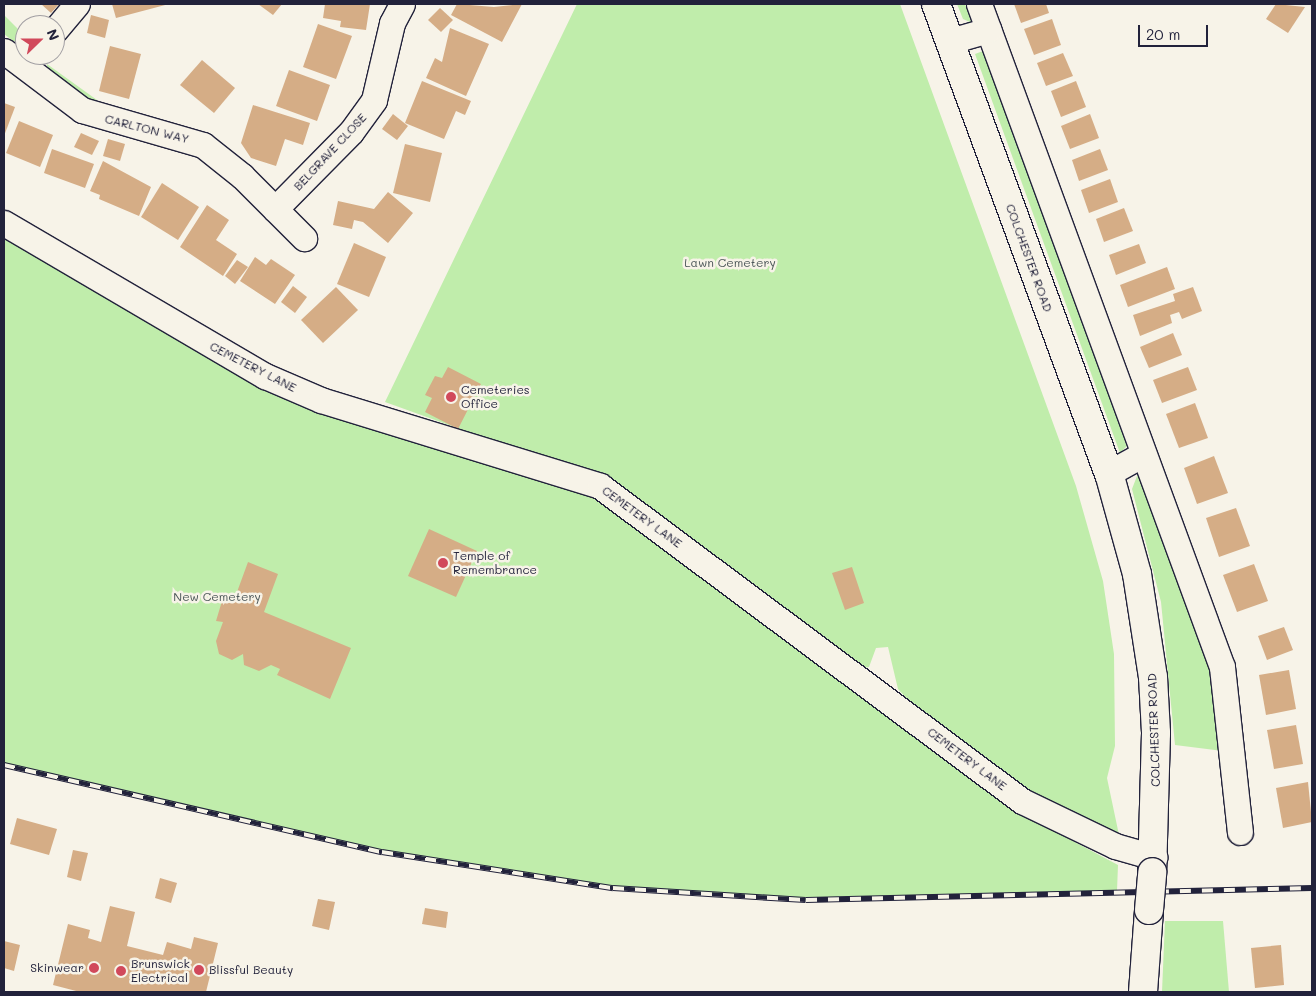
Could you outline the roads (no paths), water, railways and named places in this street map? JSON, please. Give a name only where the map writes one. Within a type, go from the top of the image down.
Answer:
[{"type":"main road","name":"COLCHESTER ROAD","points":[[936,4],[1109,473],[1137,574],[1152,667],[1157,787],[1144,992]]},
{"type":"street","points":[[65,18],[77,4]]},
{"type":"street","name":"BELGRAVE CLOSE","points":[[275,210],[352,132],[374,100],[392,23],[402,4]]},
{"type":"street","points":[[979,4],[1222,667],[1240,832]]},
{"type":"street","points":[[950,41],[988,30]]},
{"type":"street","name":"CARLTON WAY","points":[[32,65],[82,110],[204,145],[304,238]]},
{"type":"street","name":"CEMETERY LANE","points":[[4,224],[281,383],[321,400],[600,486],[1022,801],[1153,864]]},
{"type":"street","points":[[1109,473],[1144,454]]},
{"type":"railway","points":[[4,765],[382,852],[613,888],[806,900],[1312,888]]},
{"type":"place","name":"Cemeteries Office","points":[[451,397]]},
{"type":"place","name":"Temple of Remembrance","points":[[443,563]]},
{"type":"place","name":"Skinwear","points":[[94,968]]},
{"type":"place","name":"Blissful Beauty","points":[[199,970]]},
{"type":"place","name":"Brunswick Electrical","points":[[121,971]]},
{"type":"park label","name":"Lawn Cemetery","points":[[730,263]]},
{"type":"park label","name":"New Cemetery","points":[[217,597]]}]
